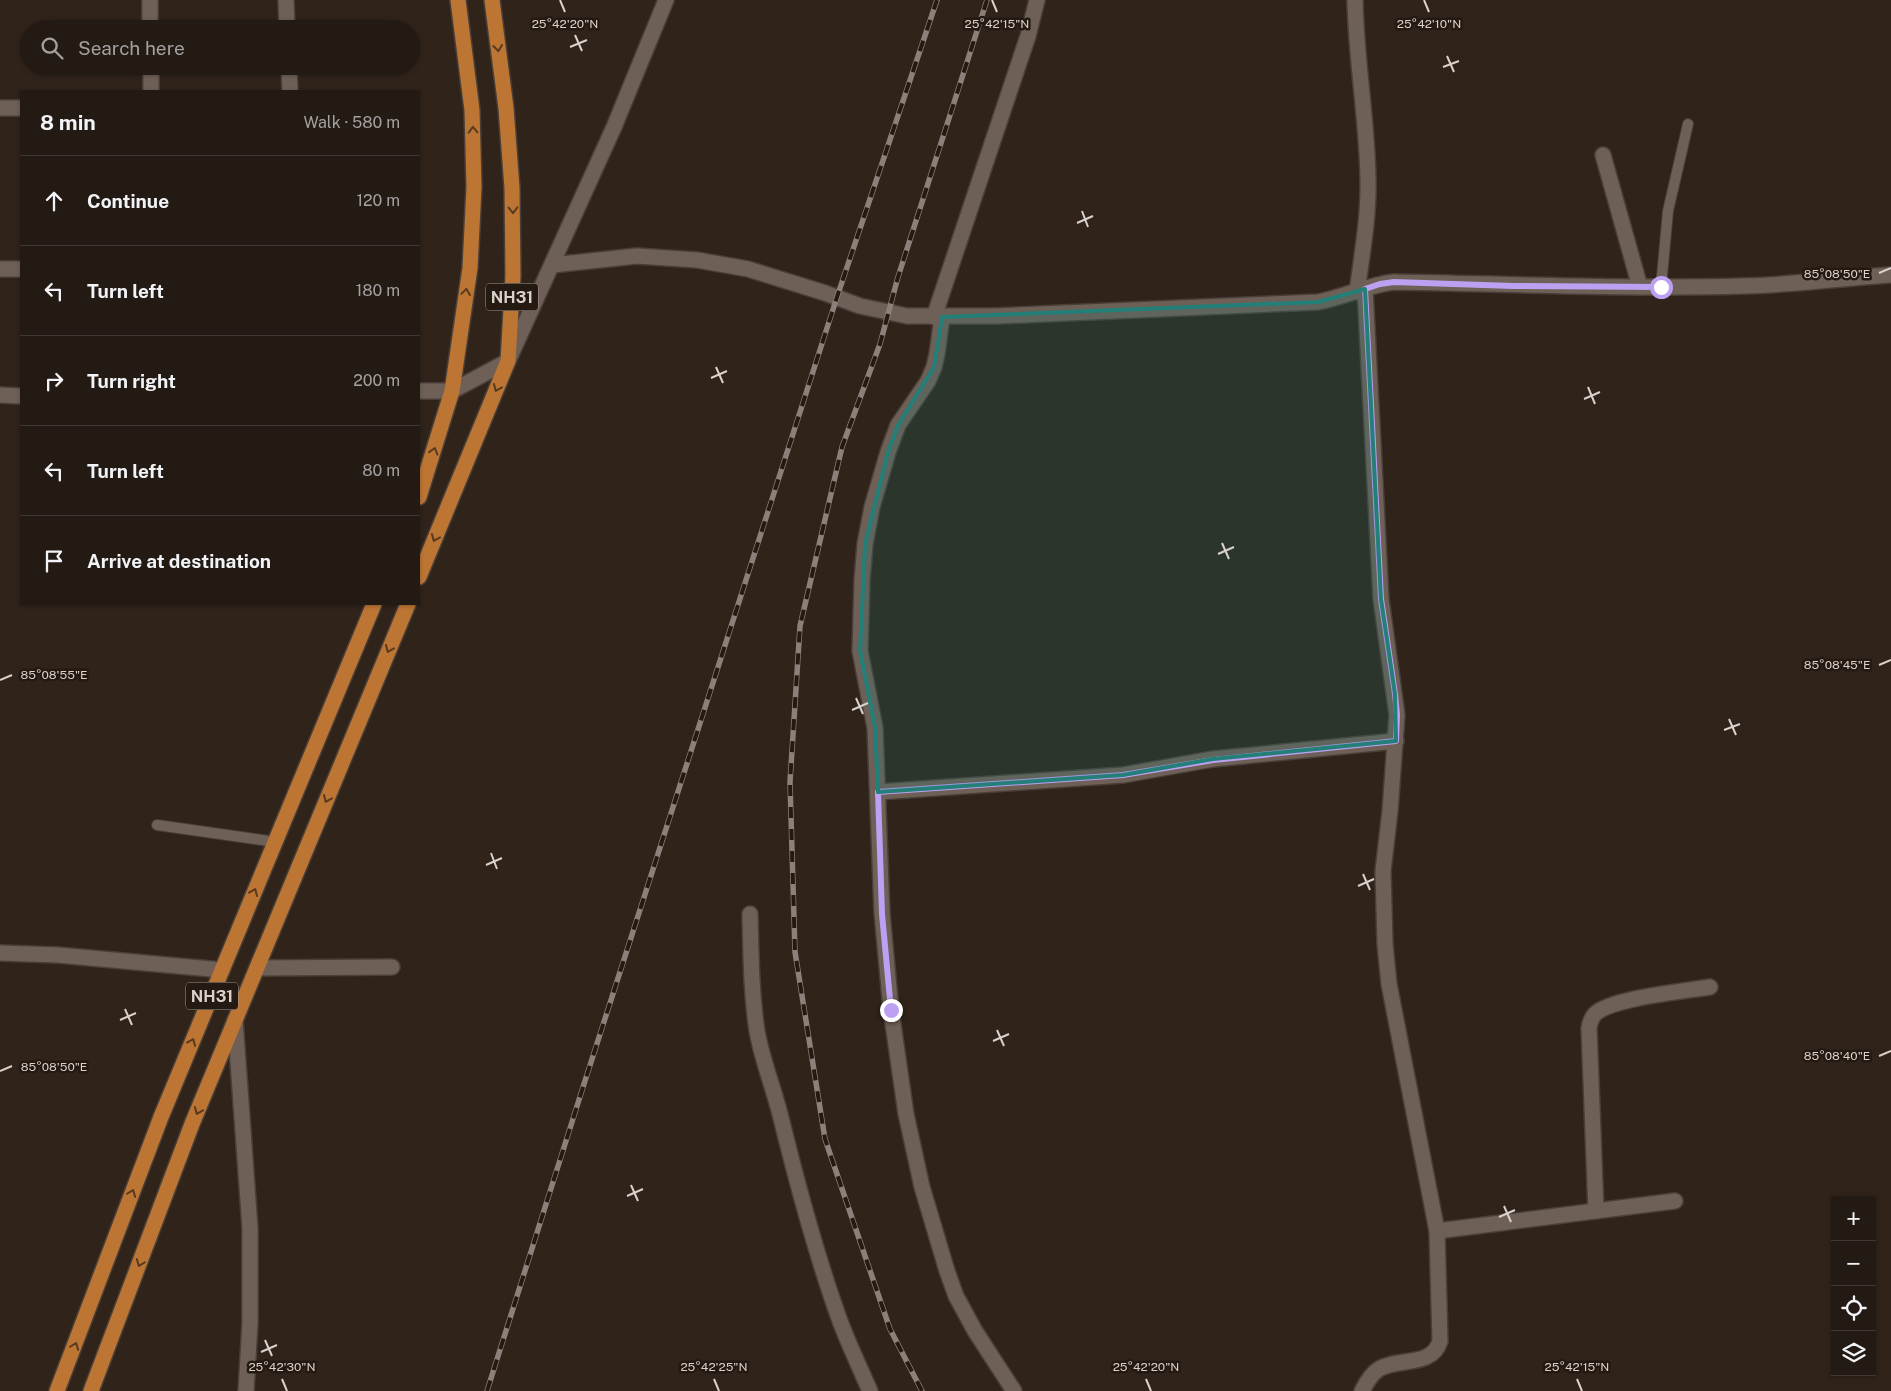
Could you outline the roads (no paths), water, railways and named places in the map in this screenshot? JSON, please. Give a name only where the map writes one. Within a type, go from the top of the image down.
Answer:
[{"type":"highway","name":"NH31","points":[[420,494],[452,391],[470,268],[474,187],[472,110],[458,0]]},
{"type":"highway","name":"NH31","points":[[420,575],[508,361],[513,276],[512,188],[506,108],[492,0]]},
{"type":"highway","name":"NH31","points":[[57,1391],[161,1117],[374,605]]},
{"type":"highway","name":"NH31","points":[[91,1391],[192,1124],[408,605]]},
{"type":"street","points":[[150,0],[150,20]]},
{"type":"street","points":[[286,0],[287,20]]},
{"type":"street","points":[[420,391],[452,391],[508,361],[614,127],[666,0]]},
{"type":"street","points":[[1014,1391],[975,1332],[956,1296],[922,1187],[906,1114],[891,1010],[882,914],[875,728],[860,651],[862,580],[872,507],[888,452],[898,426],[928,381],[934,367],[937,354],[938,317],[1028,36],[1037,0]]},
{"type":"street","points":[[1355,0],[1357,48],[1367,146],[1368,181],[1361,290],[1381,599],[1397,715],[1383,870],[1384,944],[1437,1231],[1440,1341],[1438,1348],[1425,1358],[1390,1364],[1380,1368],[1366,1383],[1362,1391]]},
{"type":"street","points":[[151,75],[151,90]]},
{"type":"street","points":[[289,75],[290,90]]},
{"type":"street","points":[[0,108],[20,108]]},
{"type":"street","points":[[1604,155],[1640,287]]},
{"type":"street","points":[[552,265],[637,256],[697,260],[748,269],[860,306],[907,316],[938,317],[1006,316],[1318,302],[1334,299],[1380,284],[1394,282],[1513,286],[1744,286],[1792,284],[1891,275]]},
{"type":"street","points":[[0,269],[20,269]]},
{"type":"street","points":[[0,395],[20,396]]},
{"type":"street","points":[[878,792],[1123,775],[1222,758],[1396,741]]},
{"type":"street","points":[[750,914],[751,966],[757,1032],[817,1253],[841,1323],[870,1391]]},
{"type":"street","points":[[0,954],[58,955],[222,970]]},
{"type":"street","points":[[257,968],[392,967]]},
{"type":"street","points":[[1596,1211],[1590,1019],[1596,1013],[1615,1004],[1710,987]]},
{"type":"street","points":[[235,1020],[250,1228],[250,1322],[246,1391]]},
{"type":"street","points":[[1437,1231],[1674,1201]]},
{"type":"lane","points":[[1661,287],[1668,211],[1688,124]]},
{"type":"lane","points":[[157,825],[276,842]]},
{"type":"railway","points":[[487,1391],[837,297],[937,0]]},
{"type":"railway","points":[[922,1391],[890,1329],[825,1139],[795,952],[790,782],[800,626],[842,447],[880,344],[898,277],[987,0]]}]
